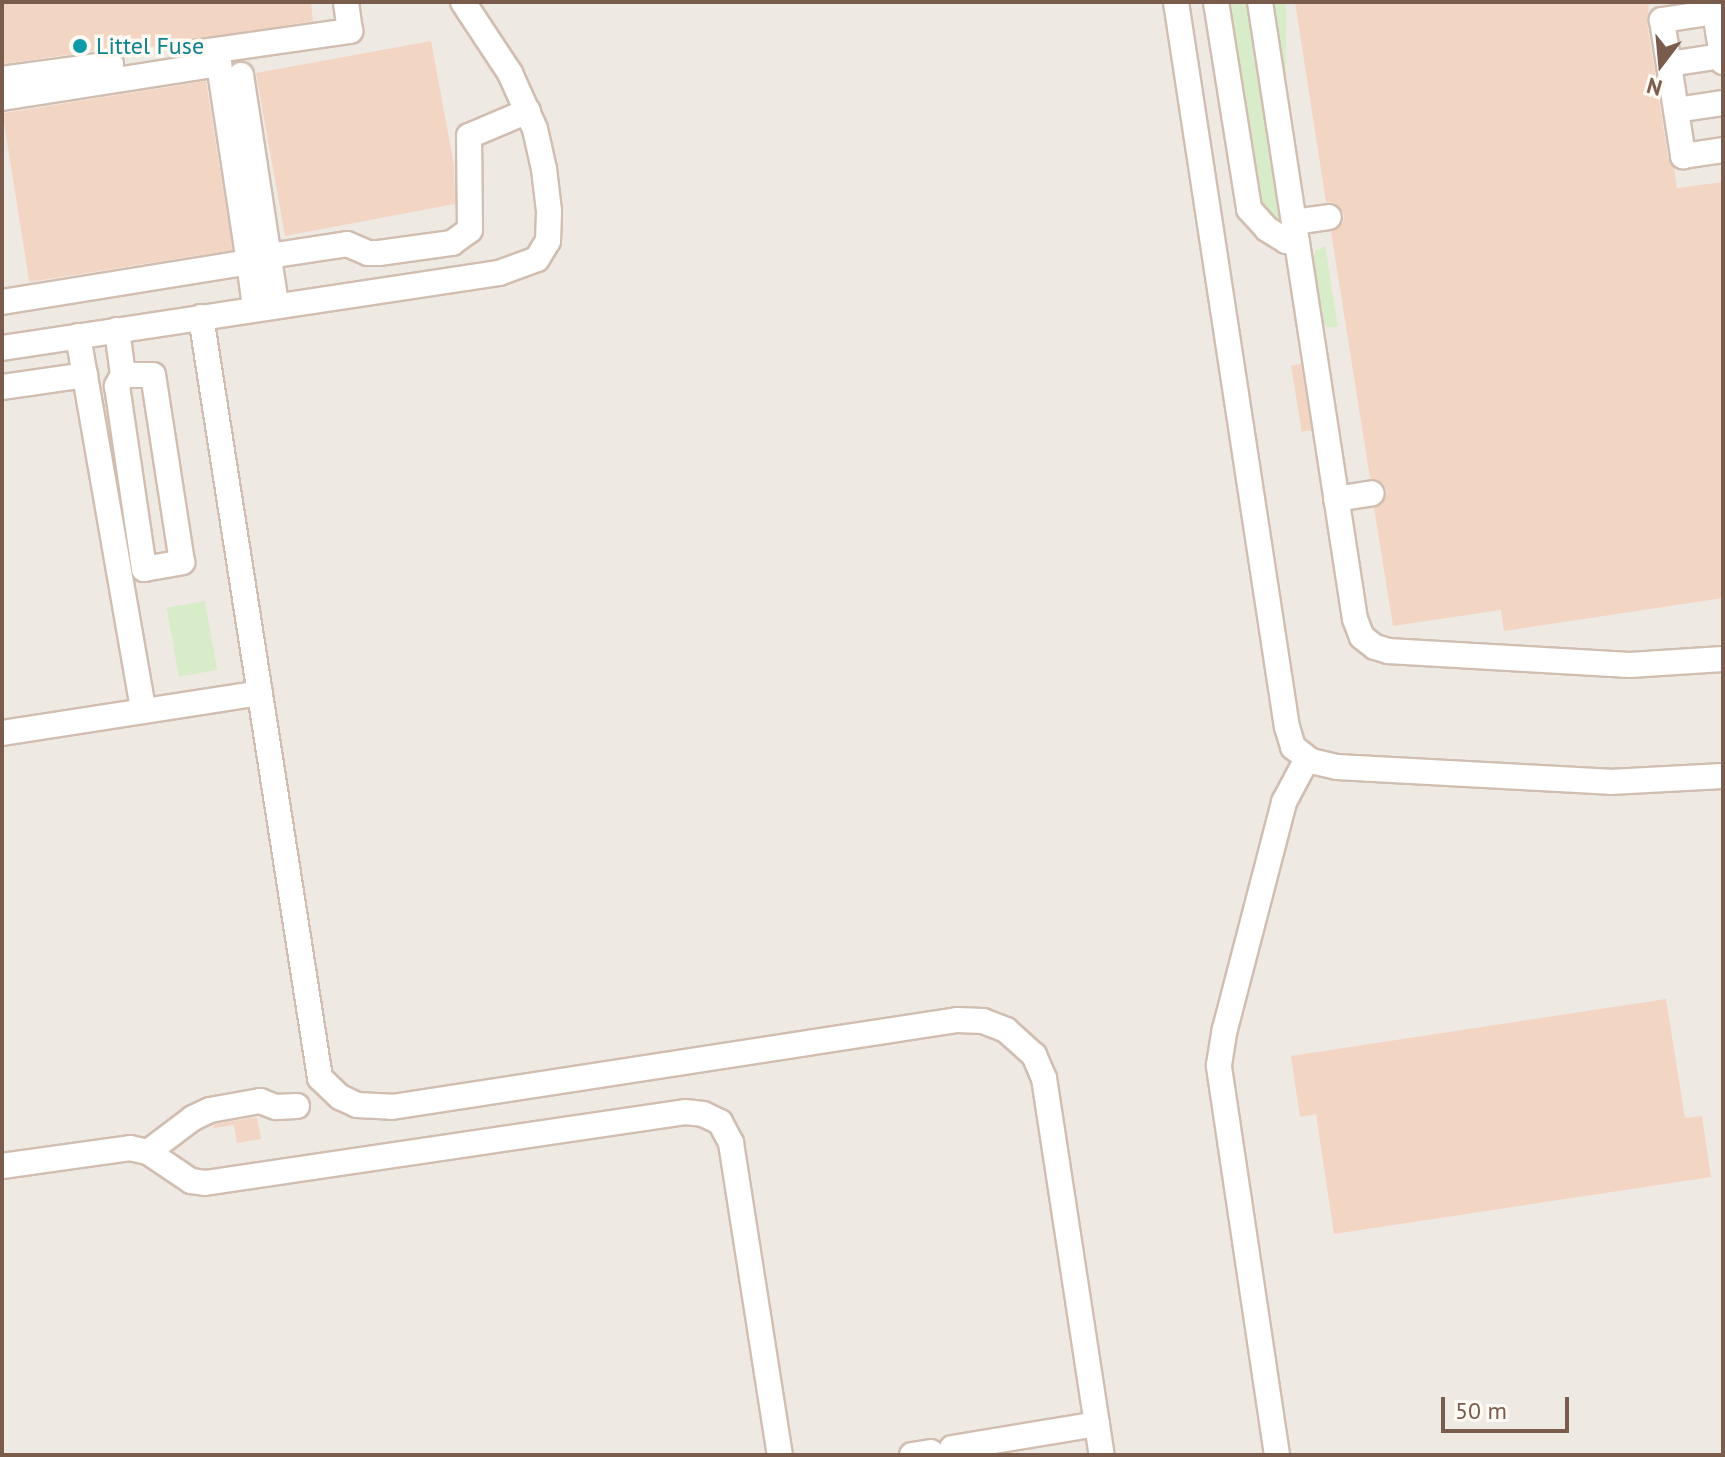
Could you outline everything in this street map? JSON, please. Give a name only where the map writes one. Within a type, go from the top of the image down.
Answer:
[{"type":"street","points":[[2,79],[350,31],[346,2]]},
{"type":"street","points":[[2,348],[499,273],[537,259],[548,241],[548,196],[541,154],[528,111],[510,73],[463,2]]},
{"type":"street","points":[[1176,2],[1287,727],[1293,747],[1307,759],[1337,767],[1599,782],[1723,776]]},
{"type":"street","points":[[1216,2],[1249,209],[1267,229],[1286,241],[1295,232],[1329,217]]},
{"type":"street","points":[[1260,2],[1355,619],[1362,637],[1375,647],[1388,651],[1614,664],[1723,659]]},
{"type":"street","points":[[1669,64],[1723,59],[1715,12],[1662,20],[1683,156],[1723,150]]},
{"type":"street","points":[[2,98],[219,64],[259,259]]},
{"type":"street","points":[[241,75],[265,306]]},
{"type":"street","points":[[1676,110],[1723,103]]},
{"type":"street","points":[[2,302],[347,244],[368,253],[379,253],[452,243],[470,230],[469,136],[528,111]]},
{"type":"street","points":[[201,317],[315,1065],[329,1090],[357,1105],[392,1107],[957,1020],[994,1025],[1027,1046],[1044,1078],[1097,1424],[1095,1454]]},
{"type":"street","points":[[117,330],[123,375],[117,386],[144,569],[182,562],[153,375],[123,375]]},
{"type":"street","points":[[78,336],[143,709]]},
{"type":"street","points":[[2,387],[85,375]]},
{"type":"street","points":[[1336,499],[1372,493]]},
{"type":"street","points":[[2,733],[260,693]]},
{"type":"street","points":[[1277,1455],[1219,1065],[1284,802],[1307,759]]},
{"type":"street","points":[[148,1152],[193,1118],[210,1110],[260,1101],[276,1107],[297,1106]]},
{"type":"street","points":[[2,1166],[122,1148],[148,1152],[191,1181],[205,1183],[685,1112],[712,1117],[720,1122],[731,1143],[780,1455]]},
{"type":"street","points":[[932,1452],[1097,1424]]},
{"type":"shaded area","points":[[2,2],[1723,2],[1723,1455],[2,1455]]},
{"type":"green space","points":[[1226,2],[1250,2],[1284,228],[1261,213]]},
{"type":"green space","points":[[1271,2],[1286,2],[1286,185],[1271,185]]},
{"type":"green space","points":[[1325,246],[1338,326],[1333,328],[1324,326],[1321,319],[1312,264],[1315,251]]},
{"type":"green space","points":[[205,601],[217,670],[179,677],[167,608]]},
{"type":"building","name":"Littel Fuse","points":[[2,2],[311,2],[313,21],[119,52],[109,49],[2,64]]},
{"type":"building","points":[[1295,2],[1649,2],[1647,22],[1668,158],[1674,168],[1677,188],[1723,182],[1723,598],[1504,631],[1501,610],[1393,626],[1374,508],[1382,504],[1387,491],[1383,483],[1370,478],[1331,232],[1343,223],[1344,214],[1335,203],[1326,202]]},
{"type":"building","points":[[431,41],[454,165],[455,204],[285,236],[256,73]]},
{"type":"building","points":[[206,81],[233,250],[29,282],[3,113]]},
{"type":"building","points":[[1301,364],[1311,430],[1302,432],[1291,366]]},
{"type":"building","points":[[1666,999],[1685,1118],[1702,1116],[1711,1177],[1334,1234],[1316,1114],[1300,1117],[1291,1056]]},
{"type":"building","points":[[257,1117],[261,1139],[237,1143],[234,1125],[213,1128],[215,1124]]},
{"type":"place","name":"Littel Fuse","points":[[80,46]]}]
